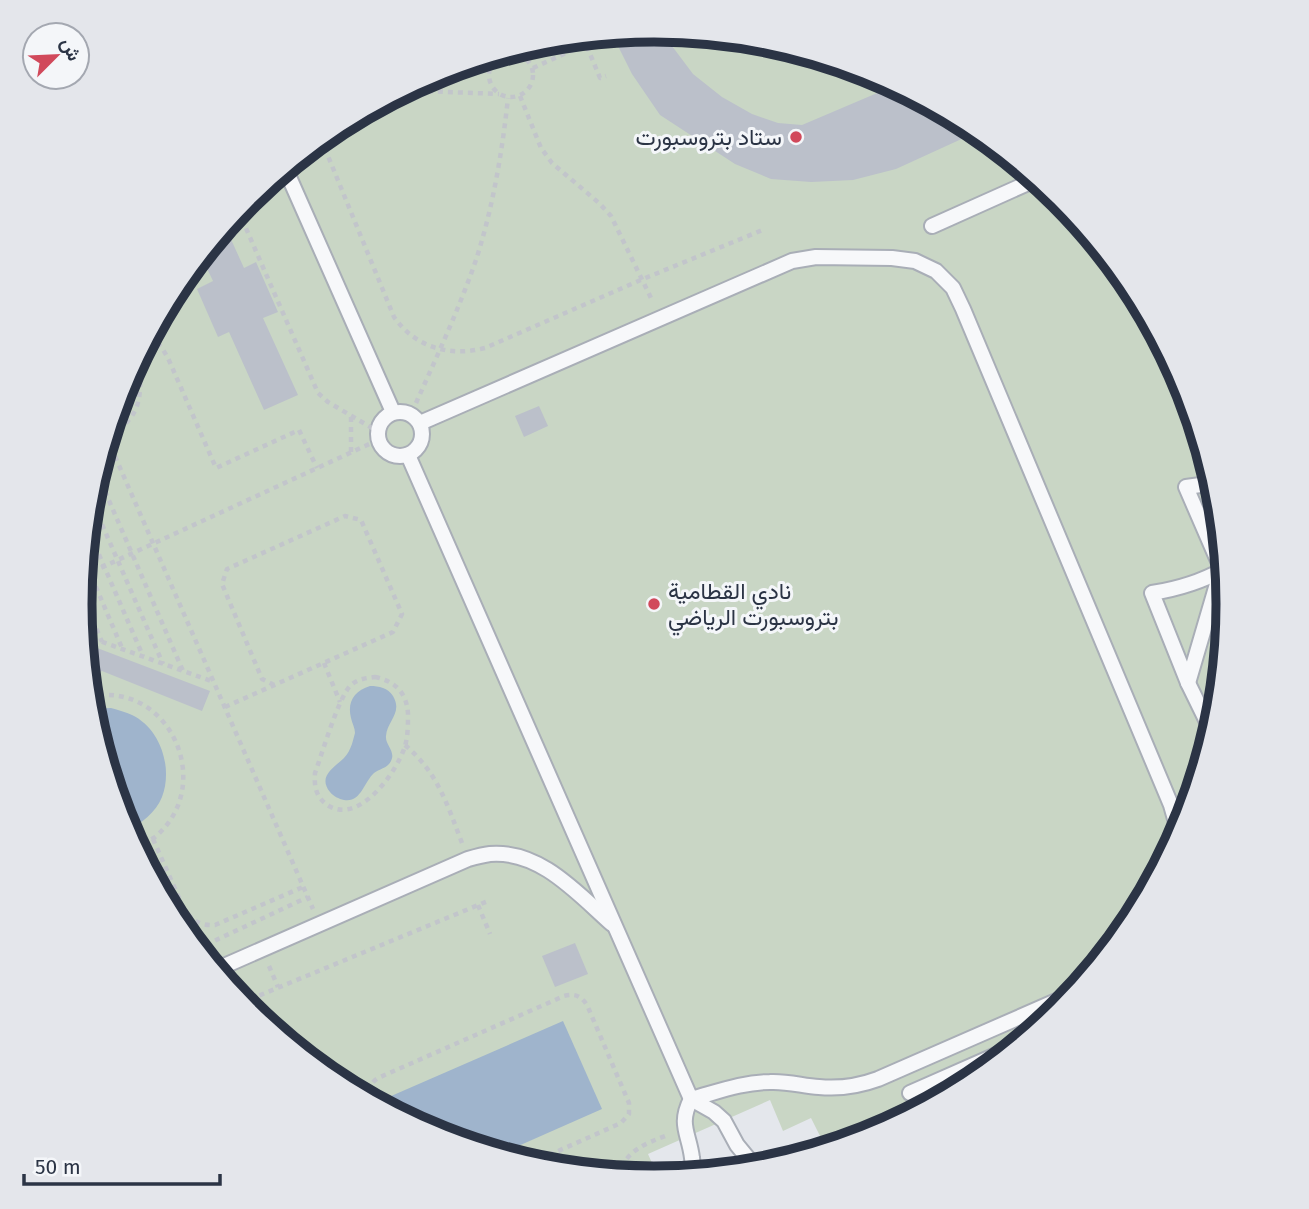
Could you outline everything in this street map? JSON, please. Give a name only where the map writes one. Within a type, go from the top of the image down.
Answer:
[{"type":"lane","points":[[289,178],[393,412]]},
{"type":"lane","points":[[932,226],[1026,183]]},
{"type":"lane","points":[[419,423],[792,261],[816,257],[892,258],[915,261],[936,271],[953,288],[963,309],[1175,818]]},
{"type":"lane","points":[[402,411],[411,414],[419,423],[422,438],[414,451],[399,456],[383,449],[377,436],[385,416],[402,411]]},
{"type":"lane","points":[[408,454],[691,1099],[724,1121],[737,1145],[749,1159]]},
{"type":"lane","points":[[1204,485],[1186,487],[1214,545]]},
{"type":"lane","points":[[1205,718],[1152,593],[1188,586],[1206,579],[1216,571]]},
{"type":"lane","points":[[1188,683],[1217,587]]},
{"type":"lane","points":[[224,966],[468,859],[490,854],[513,855],[535,862],[554,874],[615,927]]},
{"type":"lane","points":[[692,1166],[685,1129],[685,1111],[691,1099],[760,1082],[833,1088],[863,1084],[1050,1004]]},
{"type":"lane","points":[[910,1093],[983,1061]]},
{"type":"path","points":[[587,46],[600,78],[606,76]]},
{"type":"path","points":[[533,68],[578,47]]},
{"type":"path","points":[[426,91],[520,96],[532,84],[533,68],[525,57]]},
{"type":"path","points":[[491,67],[489,78],[492,87],[499,94]]},
{"type":"path","points":[[520,96],[541,148],[552,163],[600,203],[611,216],[648,292]]},
{"type":"path","points":[[419,396],[475,262],[487,221],[504,139],[508,97]]},
{"type":"path","points":[[325,149],[394,317],[410,333],[440,350],[455,352],[485,348],[765,229]]},
{"type":"path","points":[[93,572],[351,453],[377,436],[318,393],[243,222]]},
{"type":"path","points":[[157,343],[168,358],[216,468],[299,430],[317,468]]},
{"type":"path","points":[[121,427],[139,403],[141,377]]},
{"type":"path","points":[[351,416],[351,453]]},
{"type":"path","points":[[114,450],[320,924]]},
{"type":"path","points":[[104,490],[183,671]]},
{"type":"path","points":[[225,707],[393,632],[402,614],[361,520],[345,516],[227,569],[222,584],[262,679],[274,685]]},
{"type":"path","points":[[99,518],[163,664]]},
{"type":"path","points":[[96,544],[143,656]]},
{"type":"path","points":[[93,579],[122,649]]},
{"type":"path","points":[[92,619],[102,642]]},
{"type":"path","points":[[93,639],[214,682]]},
{"type":"path","points":[[324,663],[341,702]]},
{"type":"path","points":[[375,677],[385,679],[401,691],[407,710],[408,727],[405,745],[390,777],[355,808],[345,810],[334,809],[324,803],[317,795],[314,784],[315,773],[341,702],[356,681],[375,677]]},
{"type":"path","points":[[100,696],[124,698],[151,710],[163,721],[179,746],[183,761],[183,792],[171,820],[145,843]]},
{"type":"path","points":[[405,745],[435,778],[468,859]]},
{"type":"path","points":[[153,839],[183,908]]},
{"type":"path","points":[[167,871],[167,886]]},
{"type":"path","points":[[173,896],[195,922],[205,926],[215,925],[303,887]]},
{"type":"path","points":[[206,945],[308,897]]},
{"type":"path","points":[[253,998],[488,901]]},
{"type":"path","points":[[478,905],[490,934]]},
{"type":"path","points":[[369,1089],[378,1078],[564,996],[578,995],[587,1005],[629,1103],[629,1114],[621,1123],[546,1156]]},
{"type":"path","points":[[622,1166],[636,1149],[685,1129]]},
{"type":"green space","name":"نادي القطامية بتروسبورت الرياضي","points":[[654,42],[691,43],[764,53],[800,61],[870,85],[936,117],[967,137],[997,158],[1052,207],[1101,262],[1122,292],[1142,323],[1174,389],[1198,459],[1206,495],[1216,568],[1217,604],[1216,641],[1206,714],[1198,750],[1174,820],[1142,886],[1122,917],[1101,947],[1052,1002],[997,1051],[967,1072],[936,1092],[870,1124],[822,1141],[811,1118],[783,1131],[770,1100],[648,1154],[654,1167],[581,1162],[509,1148],[439,1124],[373,1092],[342,1072],[312,1051],[257,1002],[208,947],[187,917],[167,886],[135,820],[111,750],[103,714],[93,641],[92,604],[93,568],[103,495],[111,459],[135,389],[167,323],[187,292],[208,262],[257,207],[312,158],[342,137],[373,117],[439,85],[509,61],[545,53],[618,43]]},
{"type":"water","points":[[370,686],[386,689],[396,702],[386,736],[392,757],[388,765],[374,773],[358,795],[344,800],[330,792],[325,781],[352,744],[355,733],[351,702],[360,691]]},
{"type":"water","points":[[102,708],[111,708],[142,721],[157,739],[162,750],[166,774],[162,797],[156,808],[137,825],[111,750]]},
{"type":"water","points":[[563,1021],[602,1109],[512,1149],[439,1124],[386,1098]]},
{"type":"building","points":[[670,42],[693,74],[722,97],[752,114],[778,123],[802,125],[883,91],[936,117],[967,137],[896,169],[853,180],[811,182],[771,179],[735,164],[660,115],[632,74],[617,43]]},
{"type":"building","points":[[230,237],[244,268],[256,262],[278,312],[263,318],[298,395],[264,410],[229,332],[218,337],[197,289],[213,281],[206,265]]},
{"type":"building","points":[[539,406],[548,426],[524,437],[515,416]]},
{"type":"building","points":[[94,647],[210,691],[202,711],[102,671],[96,673]]},
{"type":"building","points":[[575,943],[588,974],[555,987],[542,956]]},
{"type":"place","name":"ستاد بتروسبورت","points":[[796,137]]},
{"type":"place","name":"نادي القطامية بتروسبورت الرياضي","points":[[654,604]]}]
